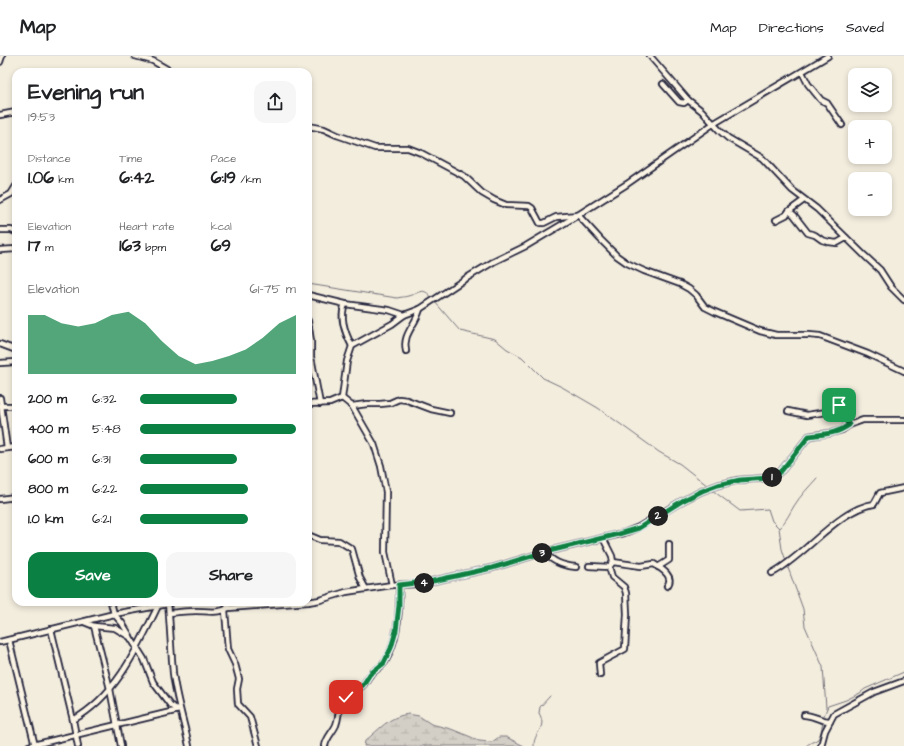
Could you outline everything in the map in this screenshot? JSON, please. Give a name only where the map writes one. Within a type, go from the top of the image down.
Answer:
[{"type":"street","points":[[0,62],[2,56]]},
{"type":"street","points":[[134,56],[153,61],[165,68]]},
{"type":"street","points":[[650,56],[688,100],[702,111],[728,138],[762,158],[792,190],[817,209],[880,270],[891,288],[904,300]]},
{"type":"street","points":[[342,398],[347,360],[352,346],[392,324],[404,315],[420,309],[464,279],[493,262],[526,246],[578,215],[627,184],[713,124],[828,56]]},
{"type":"street","points":[[802,72],[808,84],[821,100],[827,103],[842,125]]},
{"type":"street","points":[[663,84],[680,102],[688,100]]},
{"type":"street","points":[[0,115],[12,113]]},
{"type":"street","points":[[312,127],[324,129],[375,148],[408,148],[421,153],[464,176],[482,193],[494,200],[506,205],[529,206],[532,208],[540,223],[544,223],[556,217],[578,215]]},
{"type":"street","points":[[0,200],[12,192]]},
{"type":"street","points":[[776,220],[786,215],[804,200]]},
{"type":"street","points":[[789,211],[808,233],[815,235],[822,240],[837,243],[846,238]]},
{"type":"street","points":[[578,215],[600,239],[627,263],[689,289],[696,295],[705,307],[715,312],[760,331],[776,335],[820,336],[868,354],[904,371]]},
{"type":"street","points":[[0,230],[12,230]]},
{"type":"street","points":[[0,250],[12,249]]},
{"type":"street","points":[[312,296],[345,304],[389,310],[404,315]]},
{"type":"street","points":[[345,304],[342,314],[343,323],[346,334],[352,346]]},
{"type":"street","points":[[406,351],[404,344],[406,338],[418,316],[420,309]]},
{"type":"street","points":[[0,344],[12,348]]},
{"type":"street","points":[[0,363],[12,362]]},
{"type":"street","points":[[312,362],[320,404]]},
{"type":"street","points":[[834,396],[839,405],[840,412],[849,425]]},
{"type":"street","points":[[0,398],[7,448]]},
{"type":"street","points":[[312,404],[330,403],[342,398]]},
{"type":"street","points":[[342,398],[352,406],[374,444],[382,466],[386,492],[385,552],[392,585]]},
{"type":"street","points":[[352,406],[385,403],[398,399],[407,400],[431,409],[450,413]]},
{"type":"street","points":[[1,406],[12,406]]},
{"type":"street","points":[[788,411],[807,415],[832,411],[840,412]]},
{"type":"street","points":[[312,601],[346,592],[433,581],[492,568],[545,552],[639,528],[682,501],[707,489],[740,480],[768,478],[776,475],[782,470],[809,436],[842,430],[849,425],[863,420],[904,420]]},
{"type":"street","points":[[0,449],[12,447]]},
{"type":"street","points":[[772,573],[782,568],[814,540],[852,512],[874,504],[880,493],[904,488]]},
{"type":"street","points":[[0,499],[12,498]]},
{"type":"street","points":[[312,536],[320,540],[339,541],[352,549],[360,578],[366,589]]},
{"type":"street","points":[[603,538],[612,556],[613,562],[609,567]]},
{"type":"street","points":[[658,567],[669,560],[669,544]]},
{"type":"street","points":[[545,552],[549,557],[566,566],[576,567]]},
{"type":"street","points":[[613,562],[641,566],[654,564],[669,576],[670,580],[667,586]]},
{"type":"street","points":[[589,566],[609,567]]},
{"type":"street","points":[[600,675],[600,663],[626,647],[624,637],[627,614],[626,593],[624,587],[612,577],[609,567]]},
{"type":"street","points":[[325,746],[326,739],[337,723],[338,713],[342,701],[363,685],[370,674],[384,663],[391,648],[396,631],[399,605],[399,585]]},
{"type":"street","points":[[112,606],[114,614],[122,623],[137,650],[144,659],[153,682],[172,706],[180,710]]},
{"type":"street","points":[[0,642],[114,614],[158,606]]},
{"type":"street","points":[[73,720],[96,704],[110,689],[137,650],[158,606]]},
{"type":"street","points":[[169,606],[173,672],[189,746]]},
{"type":"street","points":[[170,614],[198,611],[214,612],[253,606]]},
{"type":"street","points":[[227,609],[228,649],[239,679],[237,689],[238,704],[250,717],[258,746]]},
{"type":"street","points":[[84,622],[94,626],[115,628],[130,637]]},
{"type":"street","points":[[94,626],[110,689],[121,746]]},
{"type":"street","points":[[51,629],[78,746]]},
{"type":"street","points":[[9,640],[35,745]]},
{"type":"street","points":[[821,746],[830,721],[837,712],[882,689],[904,681]]},
{"type":"street","points":[[29,746],[44,744],[75,734],[180,710]]},
{"type":"street","points":[[804,715],[813,716],[820,720],[830,721]]},
{"type":"green space","points":[[408,714],[419,716],[431,724],[451,729],[479,741],[492,742],[499,737],[506,737],[524,746],[364,746],[365,741],[385,724],[395,718]]},
{"type":"waterway","points":[[312,285],[397,298],[424,291],[432,298]]},
{"type":"waterway","points":[[435,302],[460,331],[495,339],[507,349],[522,357],[543,378],[598,408],[659,452],[680,464],[708,486]]},
{"type":"waterway","points":[[779,528],[786,520],[799,499],[817,478]]},
{"type":"waterway","points":[[712,490],[740,511],[768,509],[772,521],[779,528],[782,549],[786,561]]},
{"type":"waterway","points":[[787,565],[803,609],[805,626],[823,667],[826,708]]},
{"type":"waterway","points":[[823,718],[828,706],[846,700],[865,689],[904,672]]},
{"type":"waterway","points":[[534,746],[534,741],[542,723],[539,713],[540,707],[550,696]]},
{"type":"waterway","points":[[806,746],[818,739],[823,722]]},
{"type":"route","points":[[346,697],[363,685],[370,674],[384,663],[391,648],[396,631],[399,605],[399,585],[418,584],[492,568],[545,552],[624,533],[639,528],[682,501],[702,491],[718,485],[740,480],[768,478],[776,475],[802,446],[806,437],[823,435],[842,430],[849,425],[840,412],[839,405]]}]
